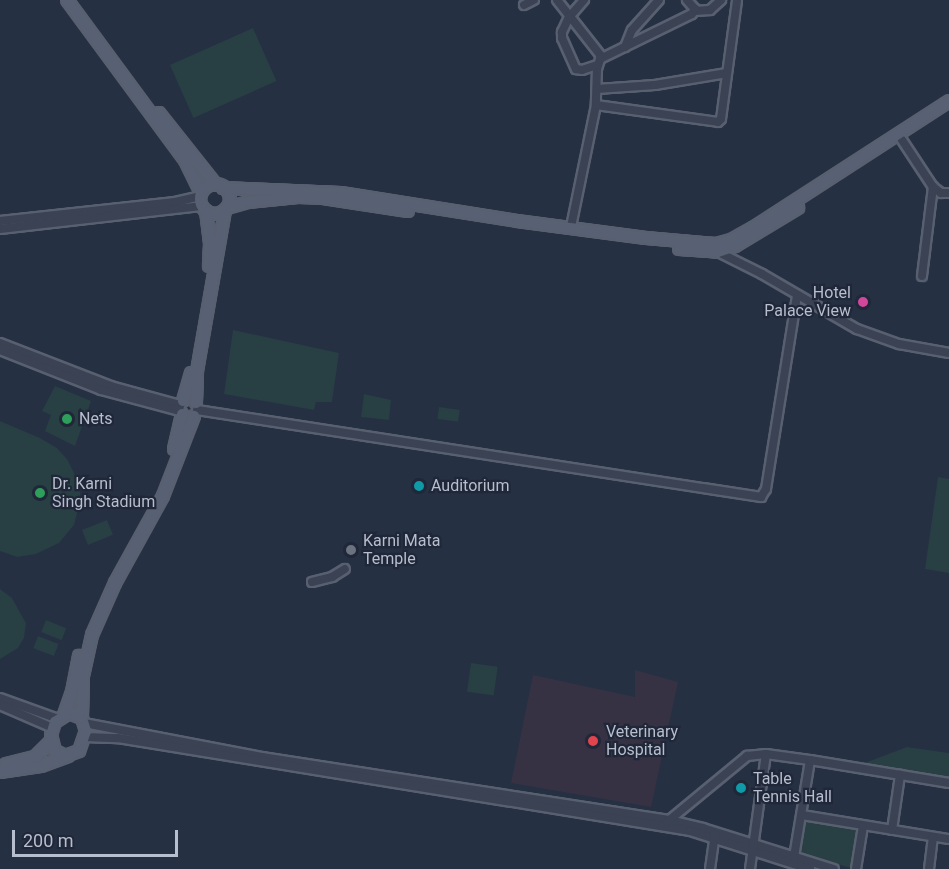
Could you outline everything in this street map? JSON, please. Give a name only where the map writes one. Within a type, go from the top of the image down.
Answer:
[{"type":"main road","points":[[0,765],[35,757],[51,741],[86,630],[115,568],[163,482],[190,379],[210,259],[202,201],[185,160],[67,0]]},
{"type":"main road","points":[[0,772],[40,766],[72,755],[83,746],[85,736],[83,676],[92,635],[115,583],[163,496],[196,410],[197,370],[228,195],[74,0]]},
{"type":"main road","points":[[202,201],[206,188],[219,186],[341,193],[517,221],[695,244],[716,244],[731,240],[949,101]]},
{"type":"main road","points":[[202,201],[214,214],[248,202],[323,198],[506,226],[695,251],[718,252],[758,234],[949,109]]},
{"type":"main road","points":[[181,408],[192,400],[196,410]]},
{"type":"main road","points":[[181,408],[196,410]]},
{"type":"main road","points":[[58,721],[76,714],[83,720]]},
{"type":"main road","points":[[51,741],[59,754],[72,755]]},
{"type":"street","points":[[524,5],[534,0]]},
{"type":"street","points":[[557,0],[600,53],[596,105],[571,227]]},
{"type":"street","points":[[584,0],[569,17],[562,32],[573,65],[582,70],[624,47],[659,32],[692,4],[710,10],[721,0]]},
{"type":"street","points":[[624,47],[632,30],[659,0]]},
{"type":"street","points":[[596,105],[718,122],[722,117],[737,0]]},
{"type":"street","points":[[597,89],[655,85],[727,73]]},
{"type":"street","points":[[902,140],[933,187],[946,191]]},
{"type":"street","points":[[922,276],[933,187]]},
{"type":"street","points":[[0,221],[202,201]]},
{"type":"street","points":[[0,229],[202,201]]},
{"type":"street","points":[[718,252],[857,329],[899,344],[949,353]]},
{"type":"street","points":[[196,410],[761,497],[766,489],[796,295]]},
{"type":"street","points":[[0,343],[103,384],[181,408]]},
{"type":"street","points":[[0,350],[101,390],[181,408]]},
{"type":"street","points":[[312,582],[332,578],[345,569]]},
{"type":"street","points":[[0,698],[58,721]]},
{"type":"street","points":[[0,705],[58,721]]},
{"type":"street","points":[[83,720],[262,757],[666,823],[753,847],[810,869]]},
{"type":"street","points":[[85,736],[118,738],[666,823],[742,759],[766,754],[949,783]]},
{"type":"street","points":[[750,869],[766,754]]},
{"type":"street","points":[[794,857],[810,760]]},
{"type":"street","points":[[892,830],[900,775]]},
{"type":"street","points":[[802,815],[949,839]]},
{"type":"street","points":[[856,869],[864,826]]},
{"type":"street","points":[[710,869],[715,835]]},
{"type":"street","points":[[929,869],[933,837]]},
{"type":"street","points":[[753,847],[834,869]]},
{"type":"shaded area","name":"Veterinary Hospital","points":[[635,670],[678,682],[651,807],[511,783],[533,675],[635,697]]},
{"type":"green space","points":[[253,28],[277,81],[193,118],[170,65]]},
{"type":"green space","points":[[233,330],[339,353],[332,402],[316,402],[314,410],[224,394]]},
{"type":"green space","name":"Nets","points":[[55,386],[91,401],[75,446],[45,431],[51,415],[42,411]]},
{"type":"green space","points":[[364,394],[391,400],[389,420],[361,417]]},
{"type":"green space","points":[[439,407],[460,410],[458,422],[437,419]]},
{"type":"green space","name":"Dr. Karni Singh Stadium","points":[[0,421],[57,448],[67,459],[80,485],[80,501],[74,525],[59,543],[36,554],[17,557],[0,551]]},
{"type":"green space","points":[[938,477],[949,479],[949,573],[925,569]]},
{"type":"green space","points":[[107,520],[113,535],[88,545],[82,530]]},
{"type":"green space","points":[[0,589],[12,598],[26,623],[24,638],[18,648],[0,659]]},
{"type":"green space","points":[[46,620],[66,628],[62,640],[41,632]]},
{"type":"green space","points":[[38,636],[59,644],[54,656],[33,648]]},
{"type":"green space","points":[[471,663],[498,667],[494,695],[467,692]]},
{"type":"green space","points":[[907,747],[949,753],[949,779],[862,764]]},
{"type":"green space","points":[[804,818],[858,827],[851,868],[798,853]]},
{"type":"place","name":"Hotel Palace View","points":[[863,302]]},
{"type":"place","name":"Nets","points":[[67,419]]},
{"type":"place","name":"Auditorium","points":[[419,486]]},
{"type":"place","name":"Dr. Karni Singh Stadium","points":[[40,493]]},
{"type":"place","name":"Karni Mata Temple","points":[[351,550]]},
{"type":"place","name":"Veterinary Hospital","points":[[593,741]]},
{"type":"place","name":"Table Tennis Hall","points":[[741,788]]}]
